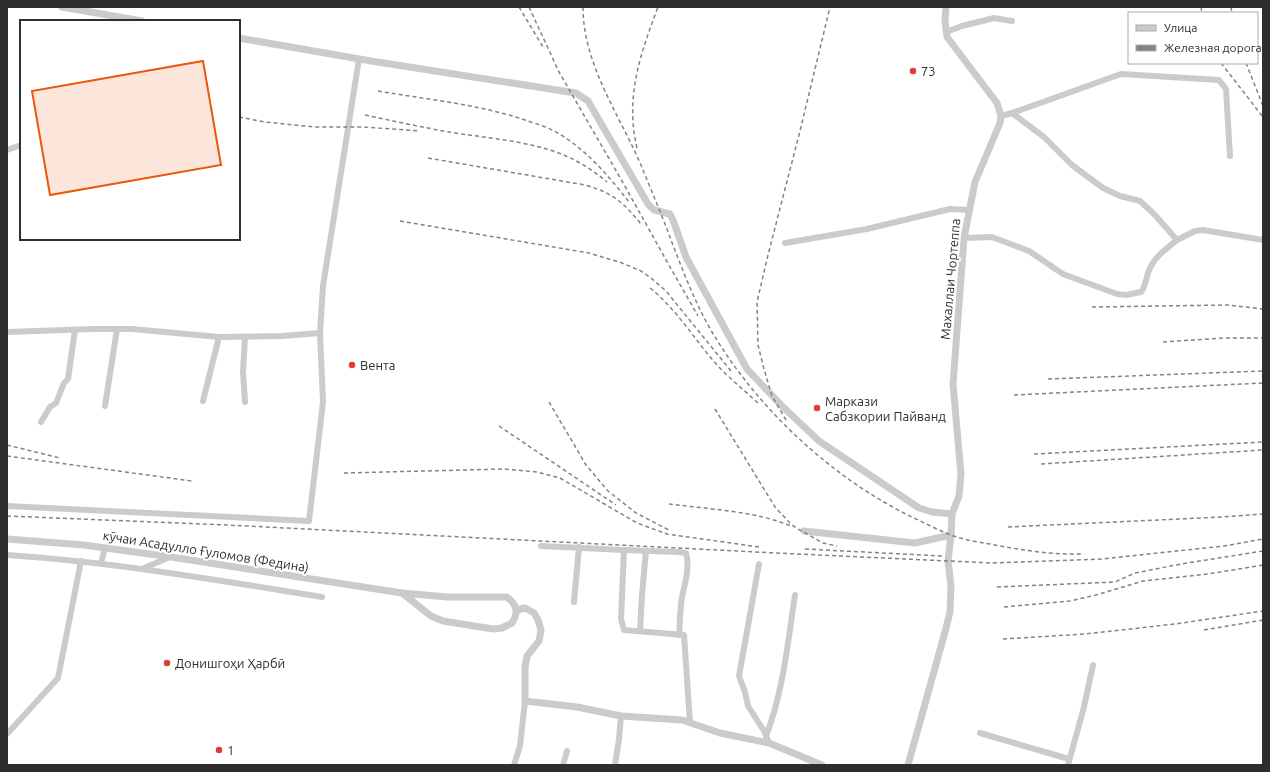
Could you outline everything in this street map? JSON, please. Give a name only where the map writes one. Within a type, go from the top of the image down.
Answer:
[{"type":"street","points":[[62,7],[136,20]]},
{"type":"street","points":[[946,7],[945,21],[947,37],[997,103],[1001,116],[1121,74],[1219,80],[1226,89],[1230,156]]},
{"type":"street","points":[[946,32],[962,26],[994,18],[1012,21]]},
{"type":"street","points":[[240,38],[371,62],[576,93],[582,96],[588,101],[648,204],[654,210],[670,214],[674,220],[686,257],[747,369],[781,405],[819,441],[919,508],[932,512],[952,514]]},
{"type":"street","points":[[7,332],[132,329],[219,337],[282,336],[320,333],[323,286],[359,59]]},
{"type":"street","points":[[1012,113],[1044,137],[1072,165],[1103,188],[1120,196],[1140,201],[1154,214],[1177,240]]},
{"type":"street","name":"Махаллаи Чортеппа","points":[[908,765],[946,632],[950,612],[951,586],[948,561],[952,514],[959,496],[961,474],[953,384],[964,238],[975,182],[995,135],[1001,116]]},
{"type":"street","points":[[7,150],[20,145]]},
{"type":"street","points":[[785,243],[867,229],[950,209],[969,210]]},
{"type":"street","points":[[964,238],[992,237],[1029,251],[1063,274],[1111,292],[1126,295],[1141,292],[1144,289],[1150,266],[1177,240],[1195,231],[1210,230],[1263,240]]},
{"type":"street","points":[[105,406],[117,329]]},
{"type":"street","points":[[41,422],[50,408],[56,403],[64,383],[68,379],[75,330]]},
{"type":"street","name":"кӯчаи Асадулло Ғуломов (Федина)","points":[[7,506],[309,521],[323,402],[320,333]]},
{"type":"street","points":[[203,401],[219,337]]},
{"type":"street","points":[[245,337],[243,372],[245,402]]},
{"type":"street","points":[[804,531],[915,544],[951,535]]},
{"type":"street","name":"кӯчаи Асадулло Ғуломов (Федина)","points":[[7,539],[84,545],[171,556],[402,593],[447,597],[507,597],[514,602],[516,611],[512,623],[508,626],[498,629],[486,628],[444,621],[431,616],[402,593]]},
{"type":"street","points":[[541,546],[686,553],[687,570],[682,597],[679,635]]},
{"type":"street","points":[[574,602],[579,547]]},
{"type":"street","points":[[101,563],[105,548]]},
{"type":"street","points":[[624,550],[621,619],[624,630],[684,635],[690,723]]},
{"type":"street","points":[[640,631],[646,551]]},
{"type":"street","points":[[7,555],[142,568],[322,597]]},
{"type":"street","points":[[142,568],[171,556]]},
{"type":"street","points":[[7,734],[58,678],[80,561]]},
{"type":"street","points":[[759,564],[739,676],[748,706],[768,739]]},
{"type":"street","points":[[768,739],[781,681],[795,595]]},
{"type":"street","points":[[514,765],[520,746],[525,700],[525,667],[528,656],[539,641],[541,630],[534,613],[523,608],[516,611]]},
{"type":"street","points":[[980,733],[1068,762],[1084,707],[1093,665]]},
{"type":"street","points":[[525,700],[577,707],[621,716],[682,720],[720,733],[768,739],[822,765]]},
{"type":"street","points":[[615,765],[620,739],[621,716]]},
{"type":"street","points":[[563,765],[567,750]]},
{"type":"railway","points":[[519,7],[543,47]]},
{"type":"railway","points":[[529,7],[559,72],[698,316]]},
{"type":"railway","points":[[583,7],[589,49],[596,69],[641,165],[700,310],[731,361],[752,389],[776,416],[802,441],[857,485],[887,504],[943,532],[966,540],[1036,552],[1083,554]]},
{"type":"railway","points":[[637,148],[633,111],[636,76],[645,42],[658,7]]},
{"type":"railway","points":[[786,420],[772,396],[758,345],[757,302],[830,7]]},
{"type":"railway","points":[[1201,7],[1202,12]]},
{"type":"railway","points":[[1231,7],[1232,12]]},
{"type":"railway","points":[[1222,64],[1263,117]]},
{"type":"railway","points":[[1246,64],[1263,106]]},
{"type":"railway","points":[[378,91],[485,109],[541,125],[565,137],[585,153],[613,182],[629,202]]},
{"type":"railway","points":[[365,115],[438,130],[524,143],[553,151],[576,161],[607,182]]},
{"type":"railway","points":[[240,117],[265,122],[315,127],[363,127],[419,131]]},
{"type":"railway","points":[[428,158],[595,188],[617,199],[641,224]]},
{"type":"railway","points":[[400,221],[589,253],[622,263],[641,271],[666,291],[731,371]]},
{"type":"railway","points":[[650,288],[675,312],[716,364],[759,404]]},
{"type":"railway","points":[[1092,307],[1227,305],[1263,309]]},
{"type":"railway","points":[[1163,342],[1223,338],[1263,338]]},
{"type":"railway","points":[[1048,379],[1263,371]]},
{"type":"railway","points":[[1014,395],[1263,383]]},
{"type":"railway","points":[[549,402],[586,465],[608,491],[636,513],[669,530]]},
{"type":"railway","points":[[715,409],[775,507],[791,524],[798,529],[823,543],[837,546]]},
{"type":"railway","points":[[499,426],[616,505]]},
{"type":"railway","points":[[1034,454],[1263,442]]},
{"type":"railway","points":[[7,445],[60,458]]},
{"type":"railway","points":[[1041,464],[1263,450]]},
{"type":"railway","points":[[7,456],[192,481]]},
{"type":"railway","points":[[344,473],[504,469],[537,472],[560,478],[637,523],[667,534],[759,547]]},
{"type":"railway","points":[[669,504],[747,514],[791,526]]},
{"type":"railway","points":[[1008,527],[1263,514]]},
{"type":"railway","points":[[7,516],[227,525],[992,563],[1102,559],[1224,546],[1263,539]]},
{"type":"railway","points":[[805,549],[942,556]]},
{"type":"railway","points":[[997,587],[1115,582],[1135,573],[1263,551]]},
{"type":"railway","points":[[1004,607],[1070,601],[1143,581],[1208,574],[1263,565]]},
{"type":"railway","points":[[1003,639],[1085,634],[1175,624],[1263,611]]},
{"type":"railway","points":[[1204,630],[1263,620]]},
{"type":"place","name":"73","points":[[913,71]]},
{"type":"place","name":"Вента","points":[[352,365]]},
{"type":"place","name":"Маркази Сабзкории Пайванд","points":[[817,408]]},
{"type":"place","name":"Донишгоҳи Ҳарбӣ","points":[[167,663]]},
{"type":"place","name":"1","points":[[219,750]]}]
